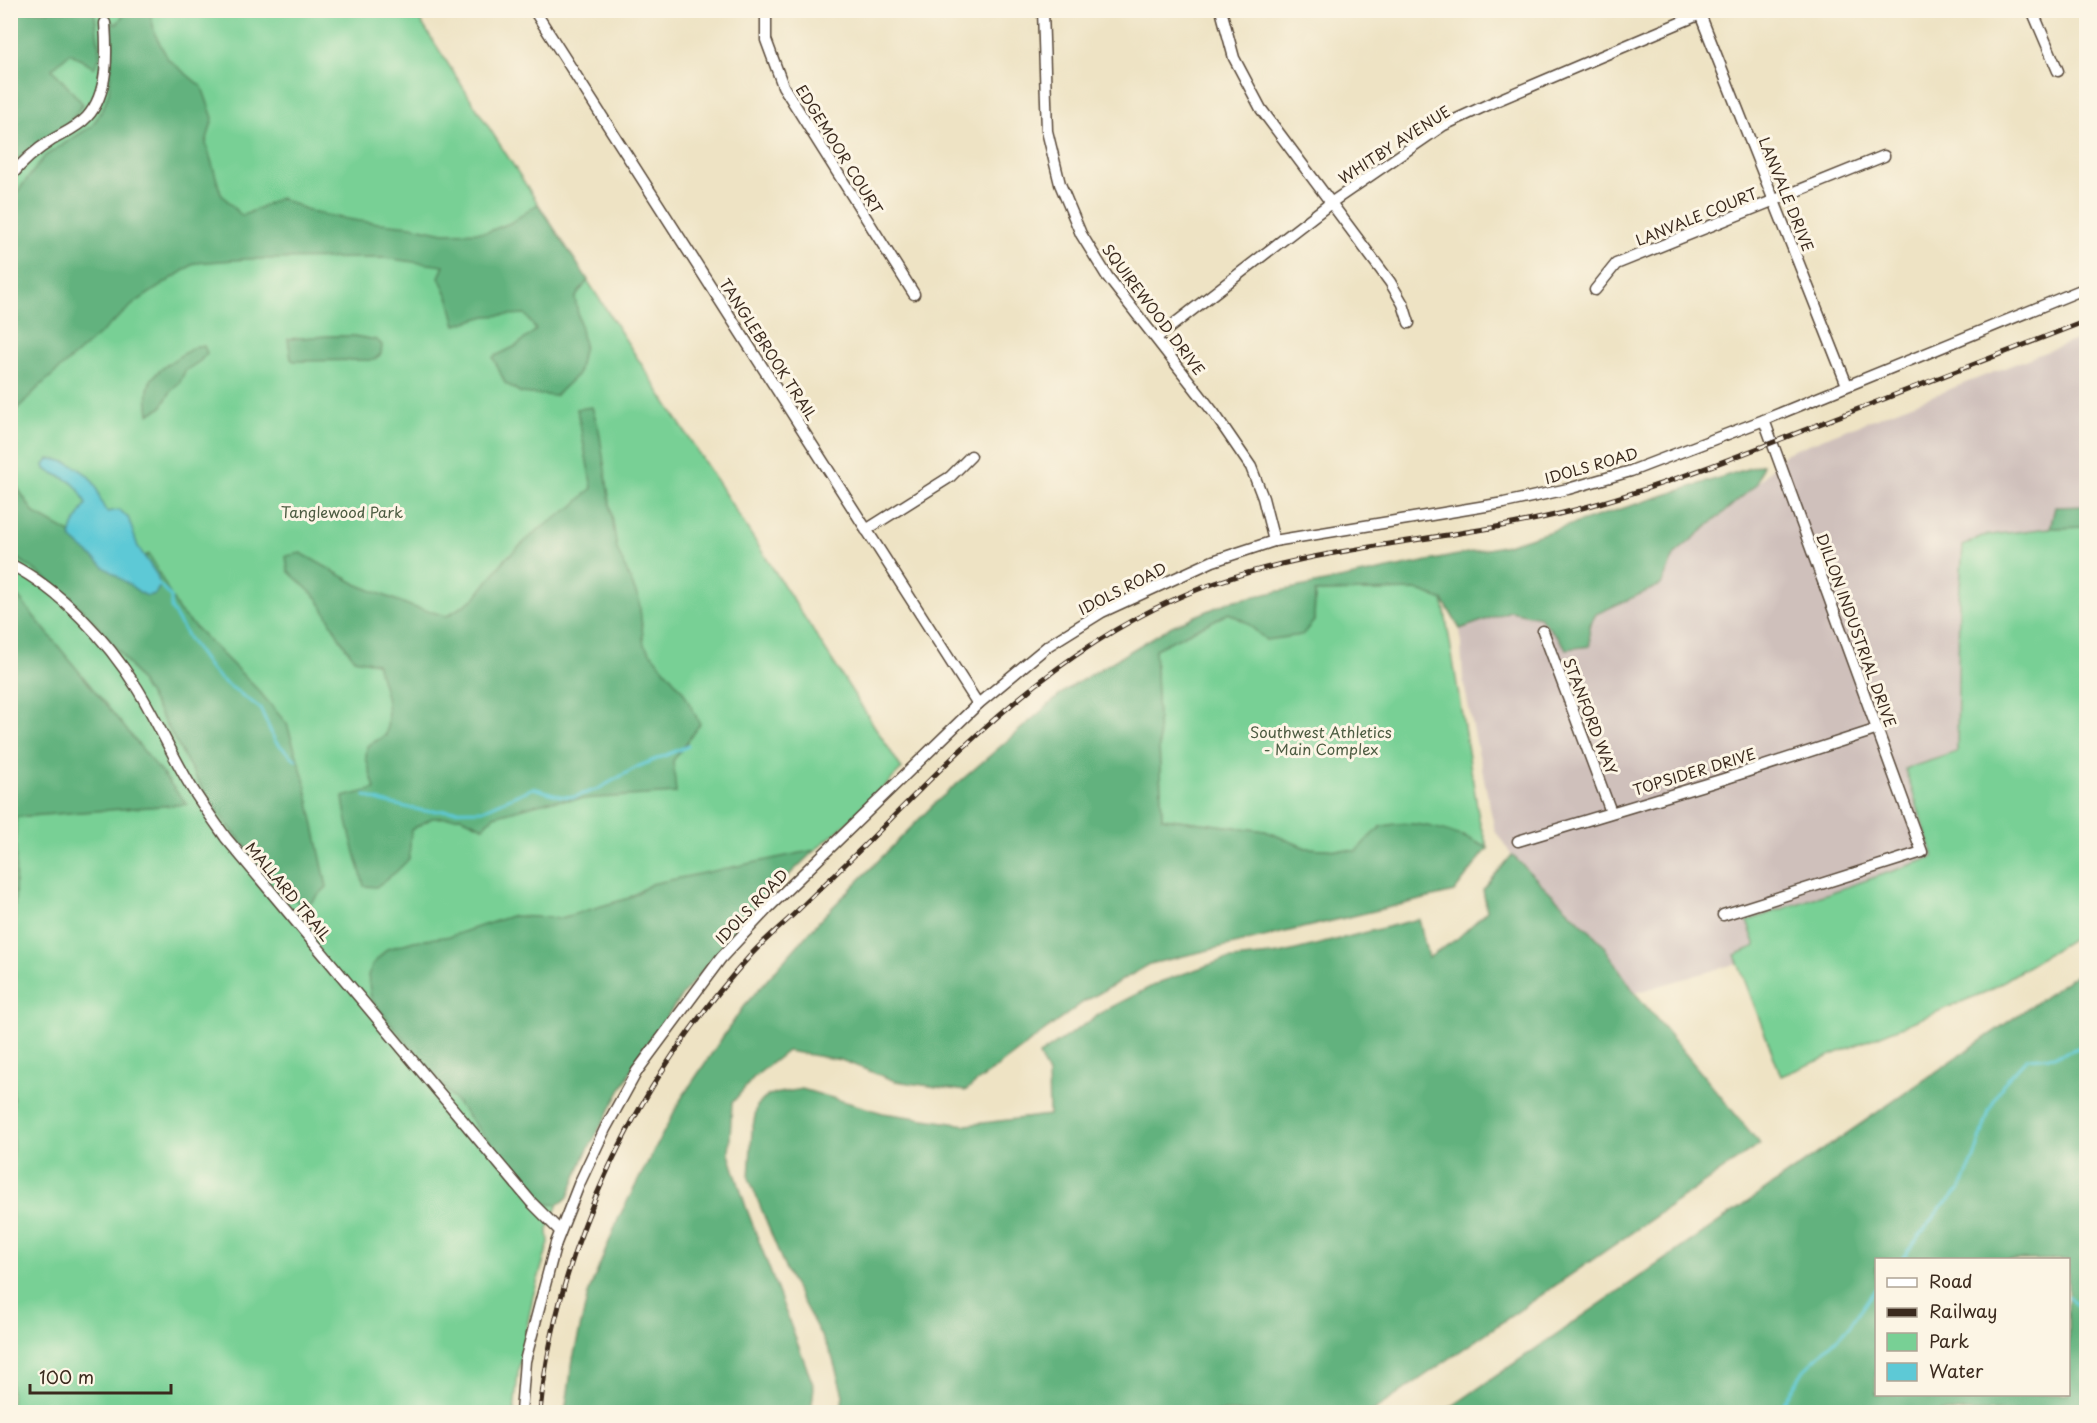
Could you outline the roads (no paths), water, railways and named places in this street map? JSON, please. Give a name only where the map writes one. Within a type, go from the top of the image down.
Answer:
[{"type":"street","name":"TANGLEBROOK TRAIL","points":[[534,10],[978,704]]},
{"type":"street","name":"EDGEMOOR COURT","points":[[766,10],[766,40],[783,87],[914,294]]},
{"type":"street","name":"SQUIREWOOD DRIVE","points":[[1043,10],[1047,131],[1060,184],[1081,234],[1107,276],[1214,413],[1251,467],[1263,498],[1274,541]]},
{"type":"street","points":[[1221,10],[1234,57],[1261,109],[1390,282],[1403,304],[1409,323]]},
{"type":"street","points":[[2032,10],[2058,71]]},
{"type":"street","name":"WHITBY AVENUE","points":[[1156,338],[1332,202],[1444,126],[1496,101],[1705,12]]},
{"type":"street","name":"LANVALE DRIVE","points":[[1705,12],[1774,201],[1847,385]]},
{"type":"street","points":[[10,177],[29,157],[88,116],[101,91],[105,69],[105,22]]},
{"type":"street","name":"LANVALE COURT","points":[[1595,290],[1616,264],[1884,156]]},
{"type":"street","name":"IDOLS ROAD","points":[[521,1413],[525,1361],[555,1243],[605,1129],[637,1071],[721,958],[768,908],[978,704],[1050,645],[1102,612],[1213,561],[1274,541],[1504,503],[1568,489],[1631,471],[1764,420],[2086,288]]},
{"type":"street","name":"DILLON INDUSTRIAL DRIVE","points":[[1723,915],[1922,852],[1764,420]]},
{"type":"street","points":[[866,530],[950,477],[971,456]]},
{"type":"street","name":"MALLARD TRAIL","points":[[10,564],[40,582],[58,597],[85,622],[114,655],[138,689],[190,784],[226,838],[531,1202],[560,1230]]},
{"type":"street","name":"STANFORD WAY","points":[[1543,631],[1611,812]]},
{"type":"street","name":"TOPSIDER DRIVE","points":[[1518,841],[1724,779],[1878,729]]},
{"type":"water","points":[[49,459],[63,461],[83,472],[94,483],[107,512],[119,510],[128,517],[138,547],[157,575],[160,586],[155,594],[147,596],[141,593],[104,567],[72,539],[70,536],[73,526],[86,504],[74,484],[45,469],[44,465]]},
{"type":"waterway","points":[[158,583],[171,597],[171,608],[211,670],[260,708],[275,741],[296,760]]},
{"type":"waterway","points":[[365,796],[424,811],[483,810],[533,788],[560,796],[574,797],[598,789],[637,767],[688,746]]},
{"type":"waterway","points":[[1903,1258],[1942,1206],[1960,1190],[1974,1159],[1989,1111],[2003,1084],[2027,1058],[2056,1056],[2086,1045]]},
{"type":"waterway","points":[[1778,1412],[1804,1370],[1848,1328],[1875,1289]]},
{"type":"waterway","points":[[2070,1298],[2086,1315]]},
{"type":"railway","points":[[540,1412],[549,1349],[564,1287],[584,1227],[608,1168],[671,1057],[708,1006],[759,946],[981,731],[1053,671],[1132,620],[1175,599],[1223,581],[1271,566],[1522,522],[1605,501],[1673,480],[1740,455],[2086,321]]},
{"type":"park label","name":"Tanglewood Park","points":[[342,511]]},
{"type":"park label","name":"Southwest Athletics - Main Complex","points":[[1321,740]]}]
